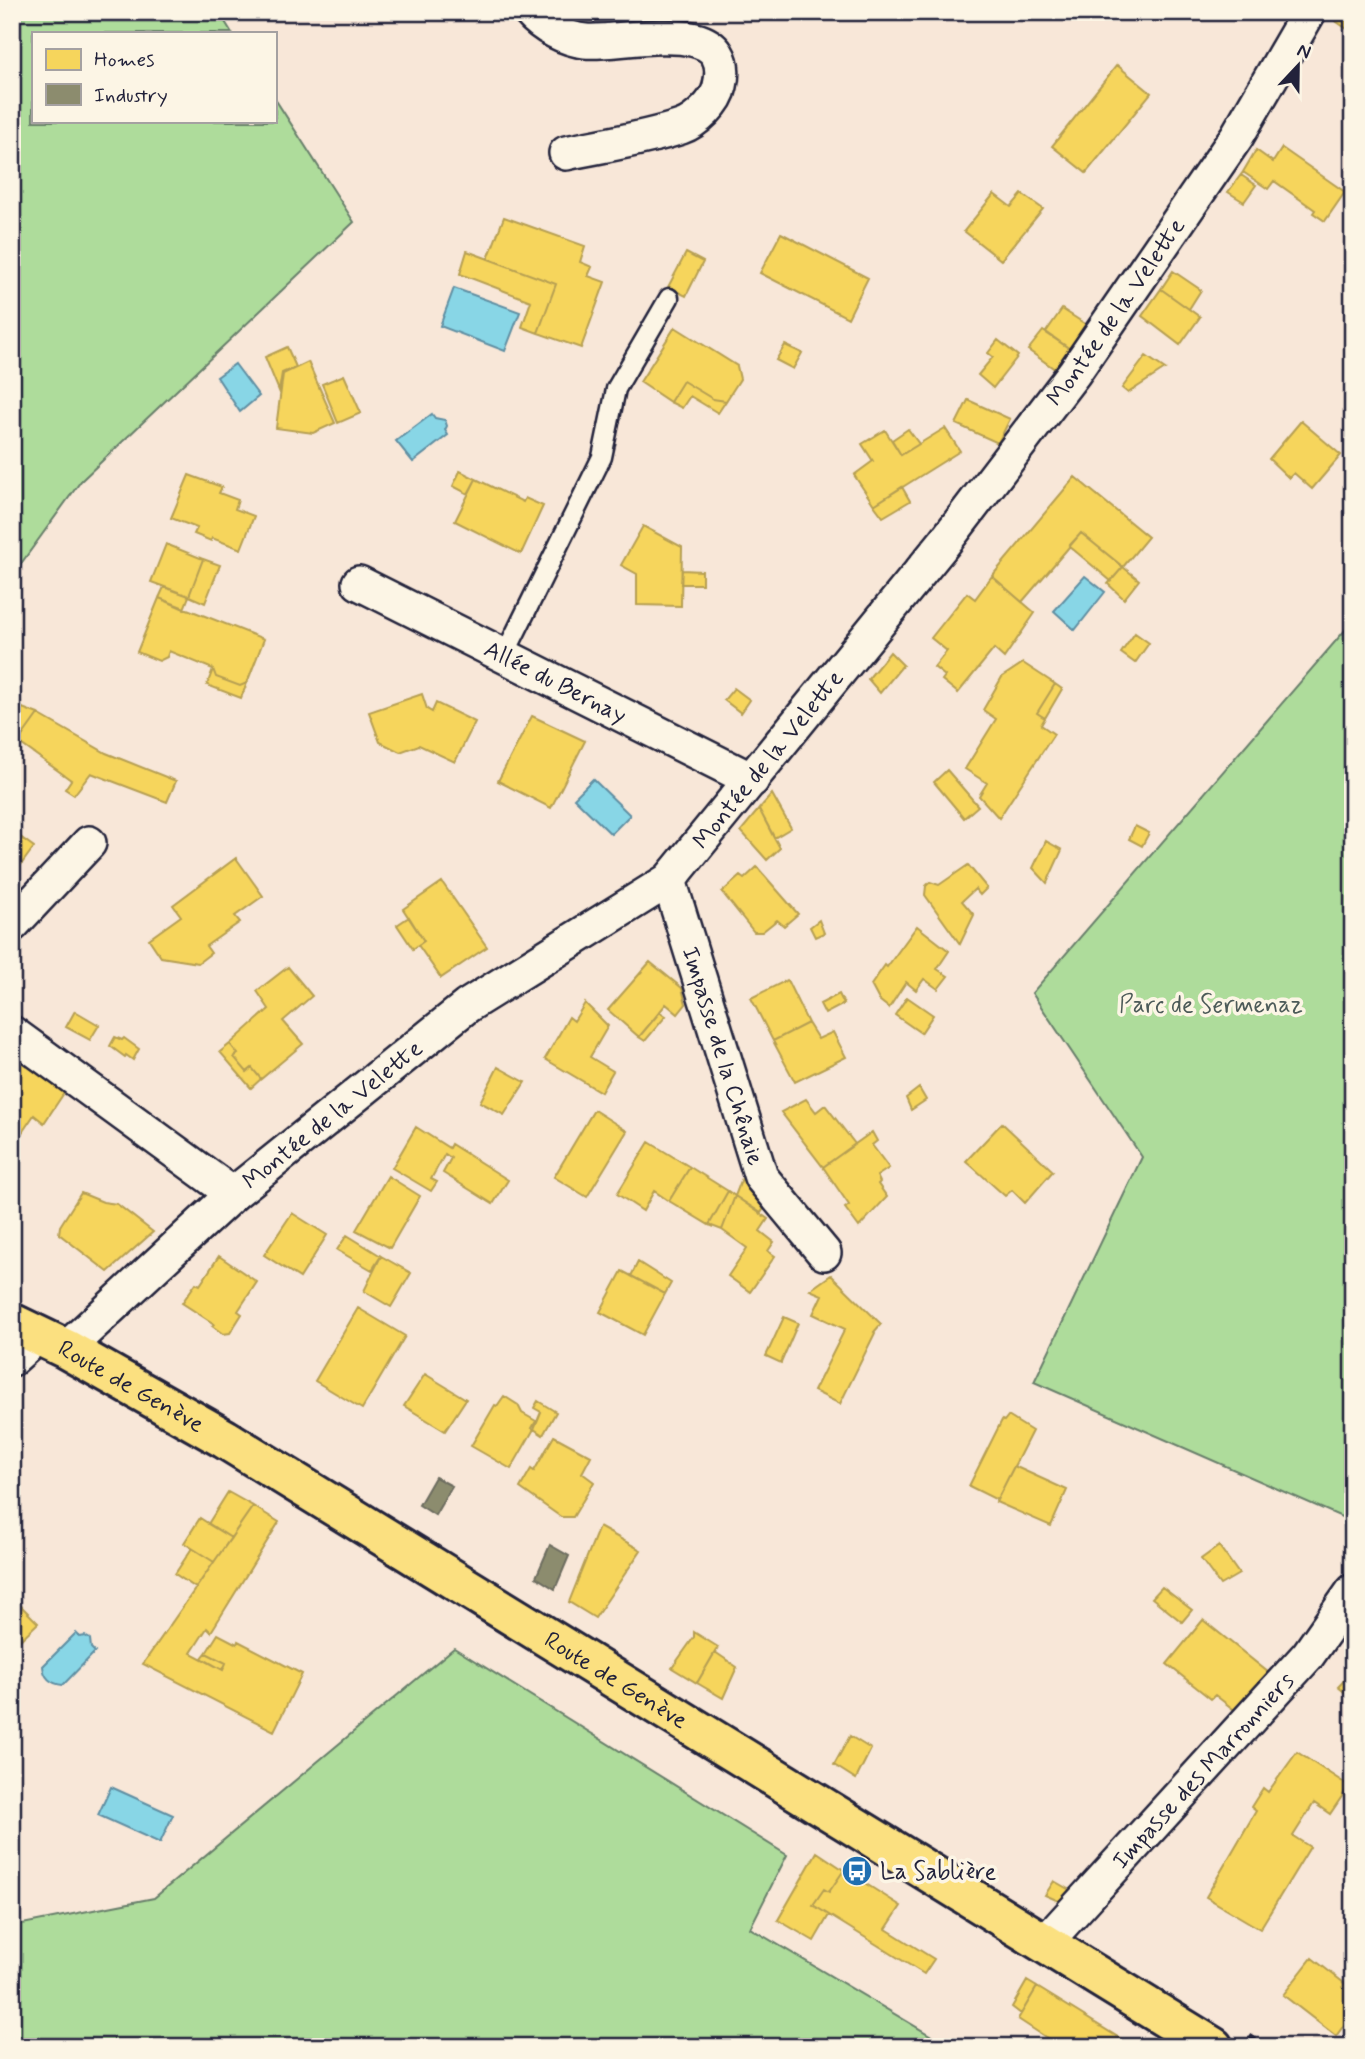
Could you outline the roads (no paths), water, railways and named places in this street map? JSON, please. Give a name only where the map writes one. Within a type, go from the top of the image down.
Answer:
[{"type":"main road","name":"Route de Genève","points":[[32,1341],[225,1439],[1213,2047]]},
{"type":"street","points":[[530,12],[559,34],[583,41],[681,36],[702,41],[716,54],[723,74],[719,93],[701,114],[683,126],[566,153]]},
{"type":"street","name":"Montée de la Velette","points":[[32,1341],[233,1194],[467,1006],[670,880],[944,544],[1074,373],[1237,136],[1310,12]]},
{"type":"street","name":"Allée du Bernay","points":[[359,583],[752,780]]},
{"type":"street","points":[[12,925],[89,843]]},
{"type":"street","name":"Impasse de la Chênaie","points":[[670,880],[761,1177],[824,1253]]},
{"type":"street","points":[[12,1033],[233,1194]]},
{"type":"street","name":"Impasse des Marronniers","points":[[1045,1943],[1308,1655],[1353,1591]]},
{"type":"lane","points":[[504,656],[602,457],[617,389],[669,298]]},
{"type":"water","points":[[454,288],[520,312],[505,351],[440,326]]},
{"type":"water","points":[[235,364],[259,396],[240,412],[217,377]]},
{"type":"water","points":[[432,414],[435,418],[445,420],[448,435],[413,462],[396,441]]},
{"type":"water","points":[[1085,576],[1105,592],[1075,630],[1054,611]]},
{"type":"water","points":[[593,779],[630,815],[611,834],[574,798]]},
{"type":"water","points":[[76,1633],[80,1637],[90,1639],[91,1648],[95,1652],[63,1685],[52,1682],[45,1674],[43,1666]]},
{"type":"water","points":[[111,1787],[173,1815],[160,1843],[98,1815]]},
{"type":"place","name":"La Sablière","points":[[857,1871]]},
{"type":"park label","name":"Parc de Sermenaz","points":[[1211,1004]]}]
